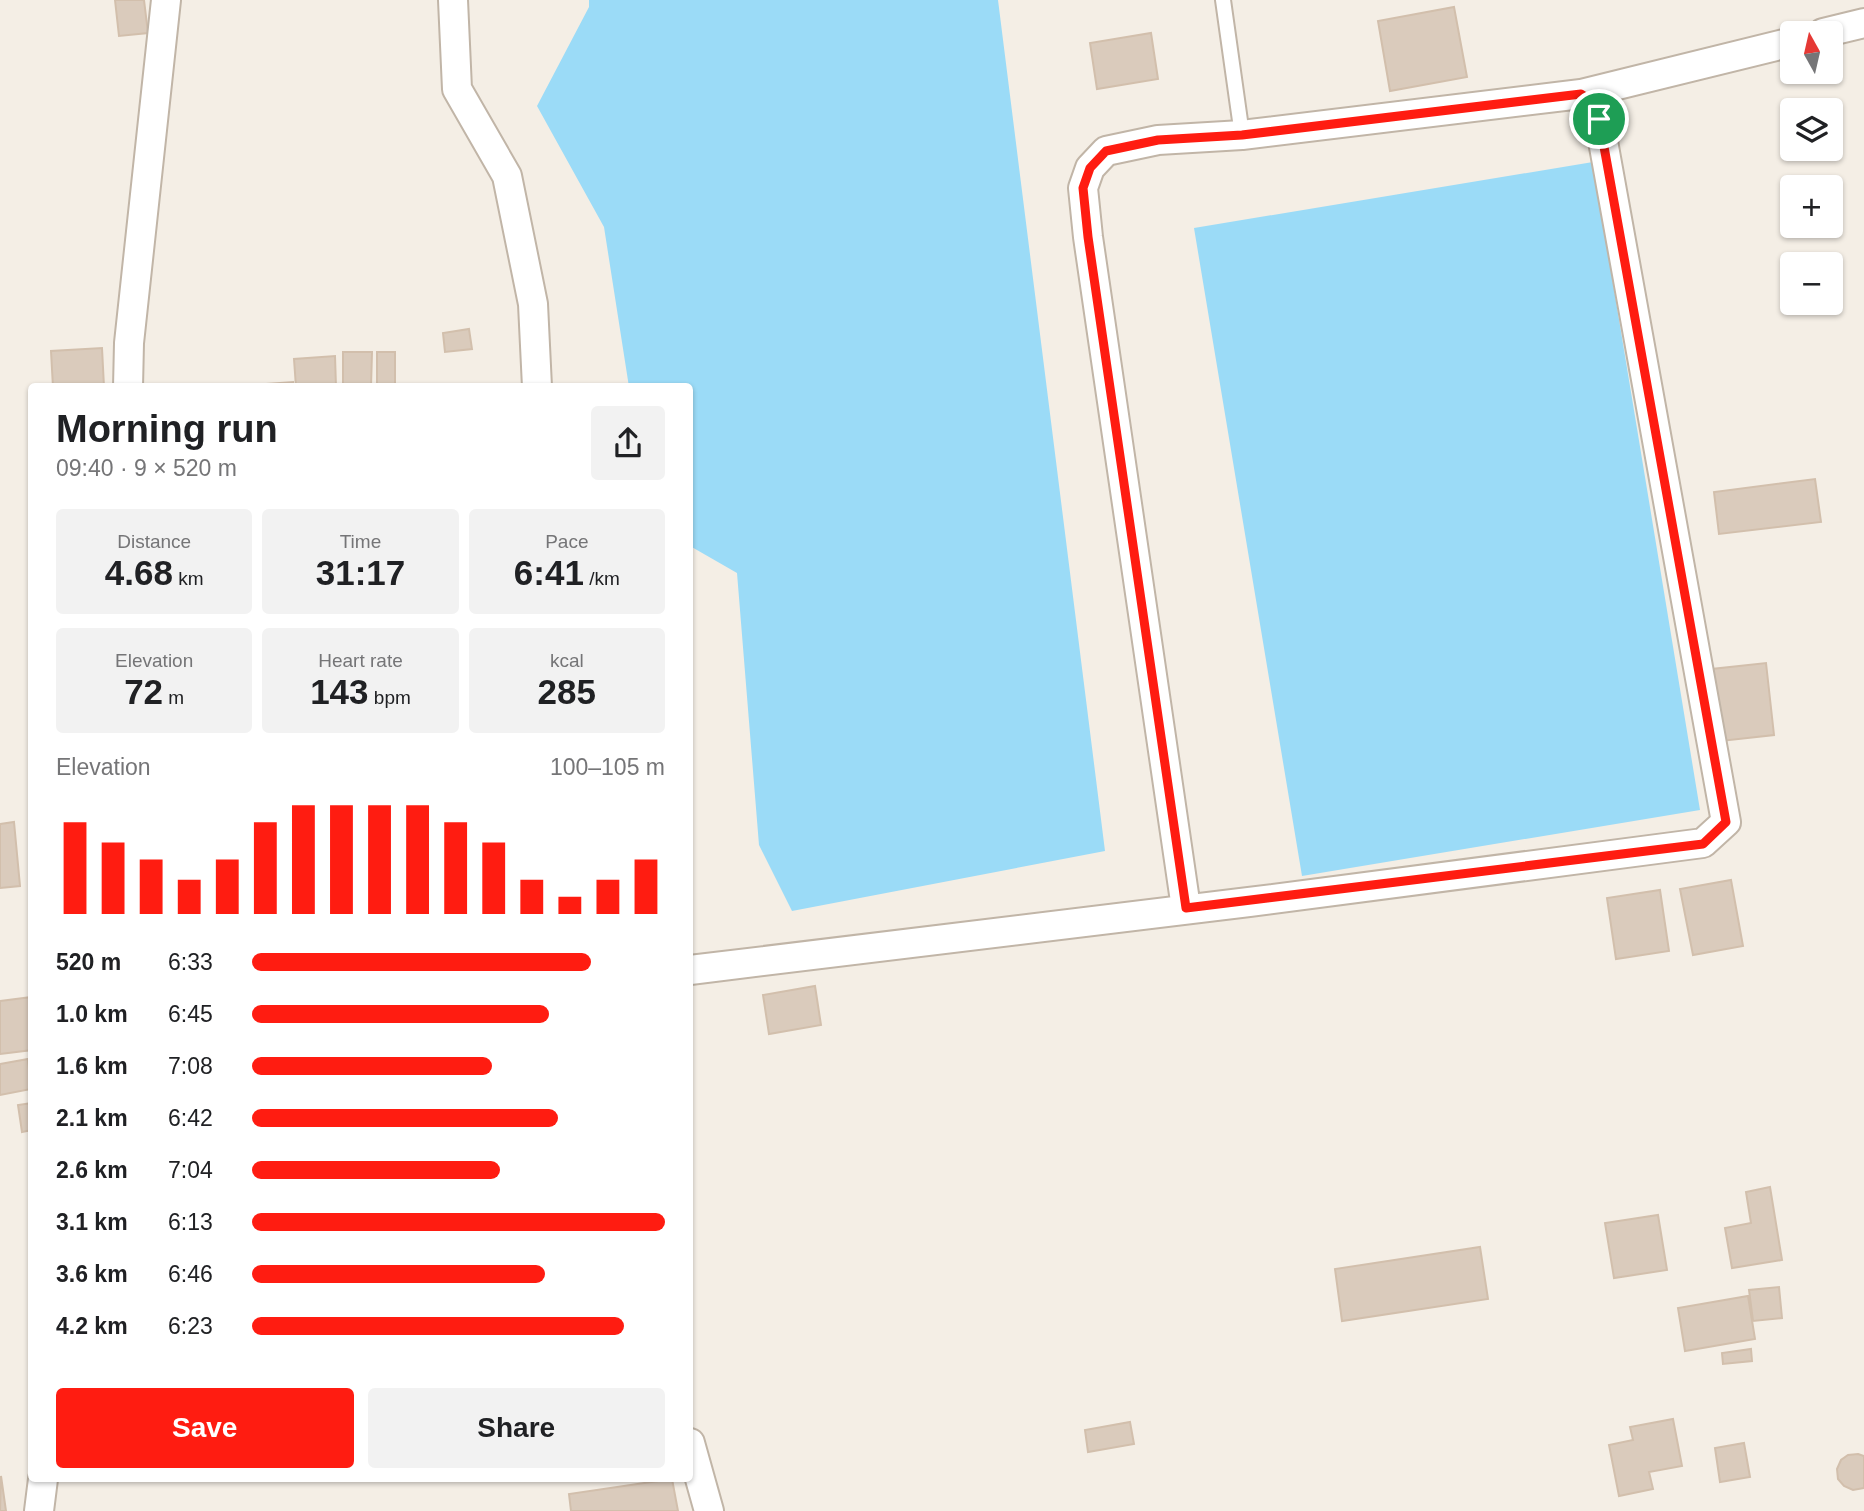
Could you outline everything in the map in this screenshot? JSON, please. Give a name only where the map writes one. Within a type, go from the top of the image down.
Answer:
[{"type":"street","points":[[128,383],[128,344],[166,0]]},
{"type":"street","points":[[453,0],[457,89],[507,176],[533,304],[537,383]]},
{"type":"street","points":[[1843,28],[1864,23]]},
{"type":"street","points":[[1186,908],[1088,237],[1083,188],[1090,168],[1106,151],[1158,140],[1242,135],[1581,94],[1780,44]]},
{"type":"street","points":[[693,970],[1703,844],[1726,822],[1599,119],[1593,102],[1581,94]]},
{"type":"street","points":[[693,1454],[709,1511]]},
{"type":"street","points":[[39,1511],[43,1482]]},
{"type":"lane","points":[[1223,0],[1242,135]]},
{"type":"water","points":[[589,0],[998,0],[1105,851],[792,911],[759,845],[737,573],[693,548],[693,383],[628,383],[604,227],[537,106],[589,7]]},
{"type":"water","points":[[1593,162],[1700,810],[1302,876],[1194,228]]},
{"type":"building","points":[[115,0],[144,0],[148,33],[119,36]]},
{"type":"building","points":[[1454,7],[1467,77],[1390,91],[1378,21]]},
{"type":"building","points":[[1151,33],[1158,79],[1097,89],[1090,43]]},
{"type":"building","points":[[469,329],[472,349],[445,352],[443,333]]},
{"type":"building","points":[[102,348],[104,383],[53,383],[51,351]]},
{"type":"building","points":[[343,352],[372,352],[371,383],[343,383]]},
{"type":"building","points":[[377,352],[395,352],[395,383],[377,383]]},
{"type":"building","points":[[335,356],[336,383],[296,383],[294,359]]},
{"type":"building","points":[[1815,479],[1821,522],[1719,534],[1714,492]]},
{"type":"building","points":[[1766,663],[1774,735],[1721,741],[1712,669]]},
{"type":"building","points":[[14,822],[20,886],[0,888],[0,824]]},
{"type":"building","points":[[1731,880],[1743,946],[1693,955],[1680,889]]},
{"type":"building","points":[[1660,890],[1669,951],[1616,959],[1607,898]]},
{"type":"building","points":[[815,986],[821,1025],[769,1034],[763,995]]},
{"type":"building","points":[[28,998],[28,1050],[0,1054],[0,1001]]},
{"type":"building","points":[[28,1059],[28,1090],[0,1095],[0,1064]]},
{"type":"building","points":[[28,1104],[28,1131],[22,1132],[18,1105]]},
{"type":"building","points":[[1770,1187],[1782,1260],[1732,1268],[1725,1228],[1751,1223],[1746,1192]]},
{"type":"building","points":[[1658,1215],[1667,1270],[1614,1278],[1605,1223]]},
{"type":"building","points":[[1480,1247],[1488,1299],[1342,1321],[1335,1269]]},
{"type":"building","points":[[1779,1287],[1782,1318],[1753,1321],[1749,1290]]},
{"type":"building","points":[[1748,1296],[1755,1339],[1685,1351],[1678,1308]]},
{"type":"building","points":[[1751,1349],[1752,1361],[1723,1364],[1722,1353]]},
{"type":"building","points":[[1673,1419],[1682,1466],[1649,1472],[1653,1489],[1619,1496],[1609,1445],[1633,1440],[1630,1427]]},
{"type":"building","points":[[1130,1422],[1134,1444],[1088,1452],[1085,1430]]},
{"type":"building","points":[[1744,1443],[1750,1477],[1720,1482],[1715,1448]]},
{"type":"building","points":[[1848,1455],[1864,1456],[1864,1488],[1853,1490],[1838,1479],[1837,1469],[1841,1460]]},
{"type":"building","points":[[1,1476],[6,1511],[0,1511]]},
{"type":"building","points":[[651,1482],[673,1482],[678,1511],[571,1511],[569,1494]]},
{"type":"route","points":[[1581,94],[1593,102],[1599,119],[1726,822],[1703,844],[1186,908],[1088,237],[1083,188],[1090,168],[1106,151],[1158,140],[1242,135],[1581,94]]}]
